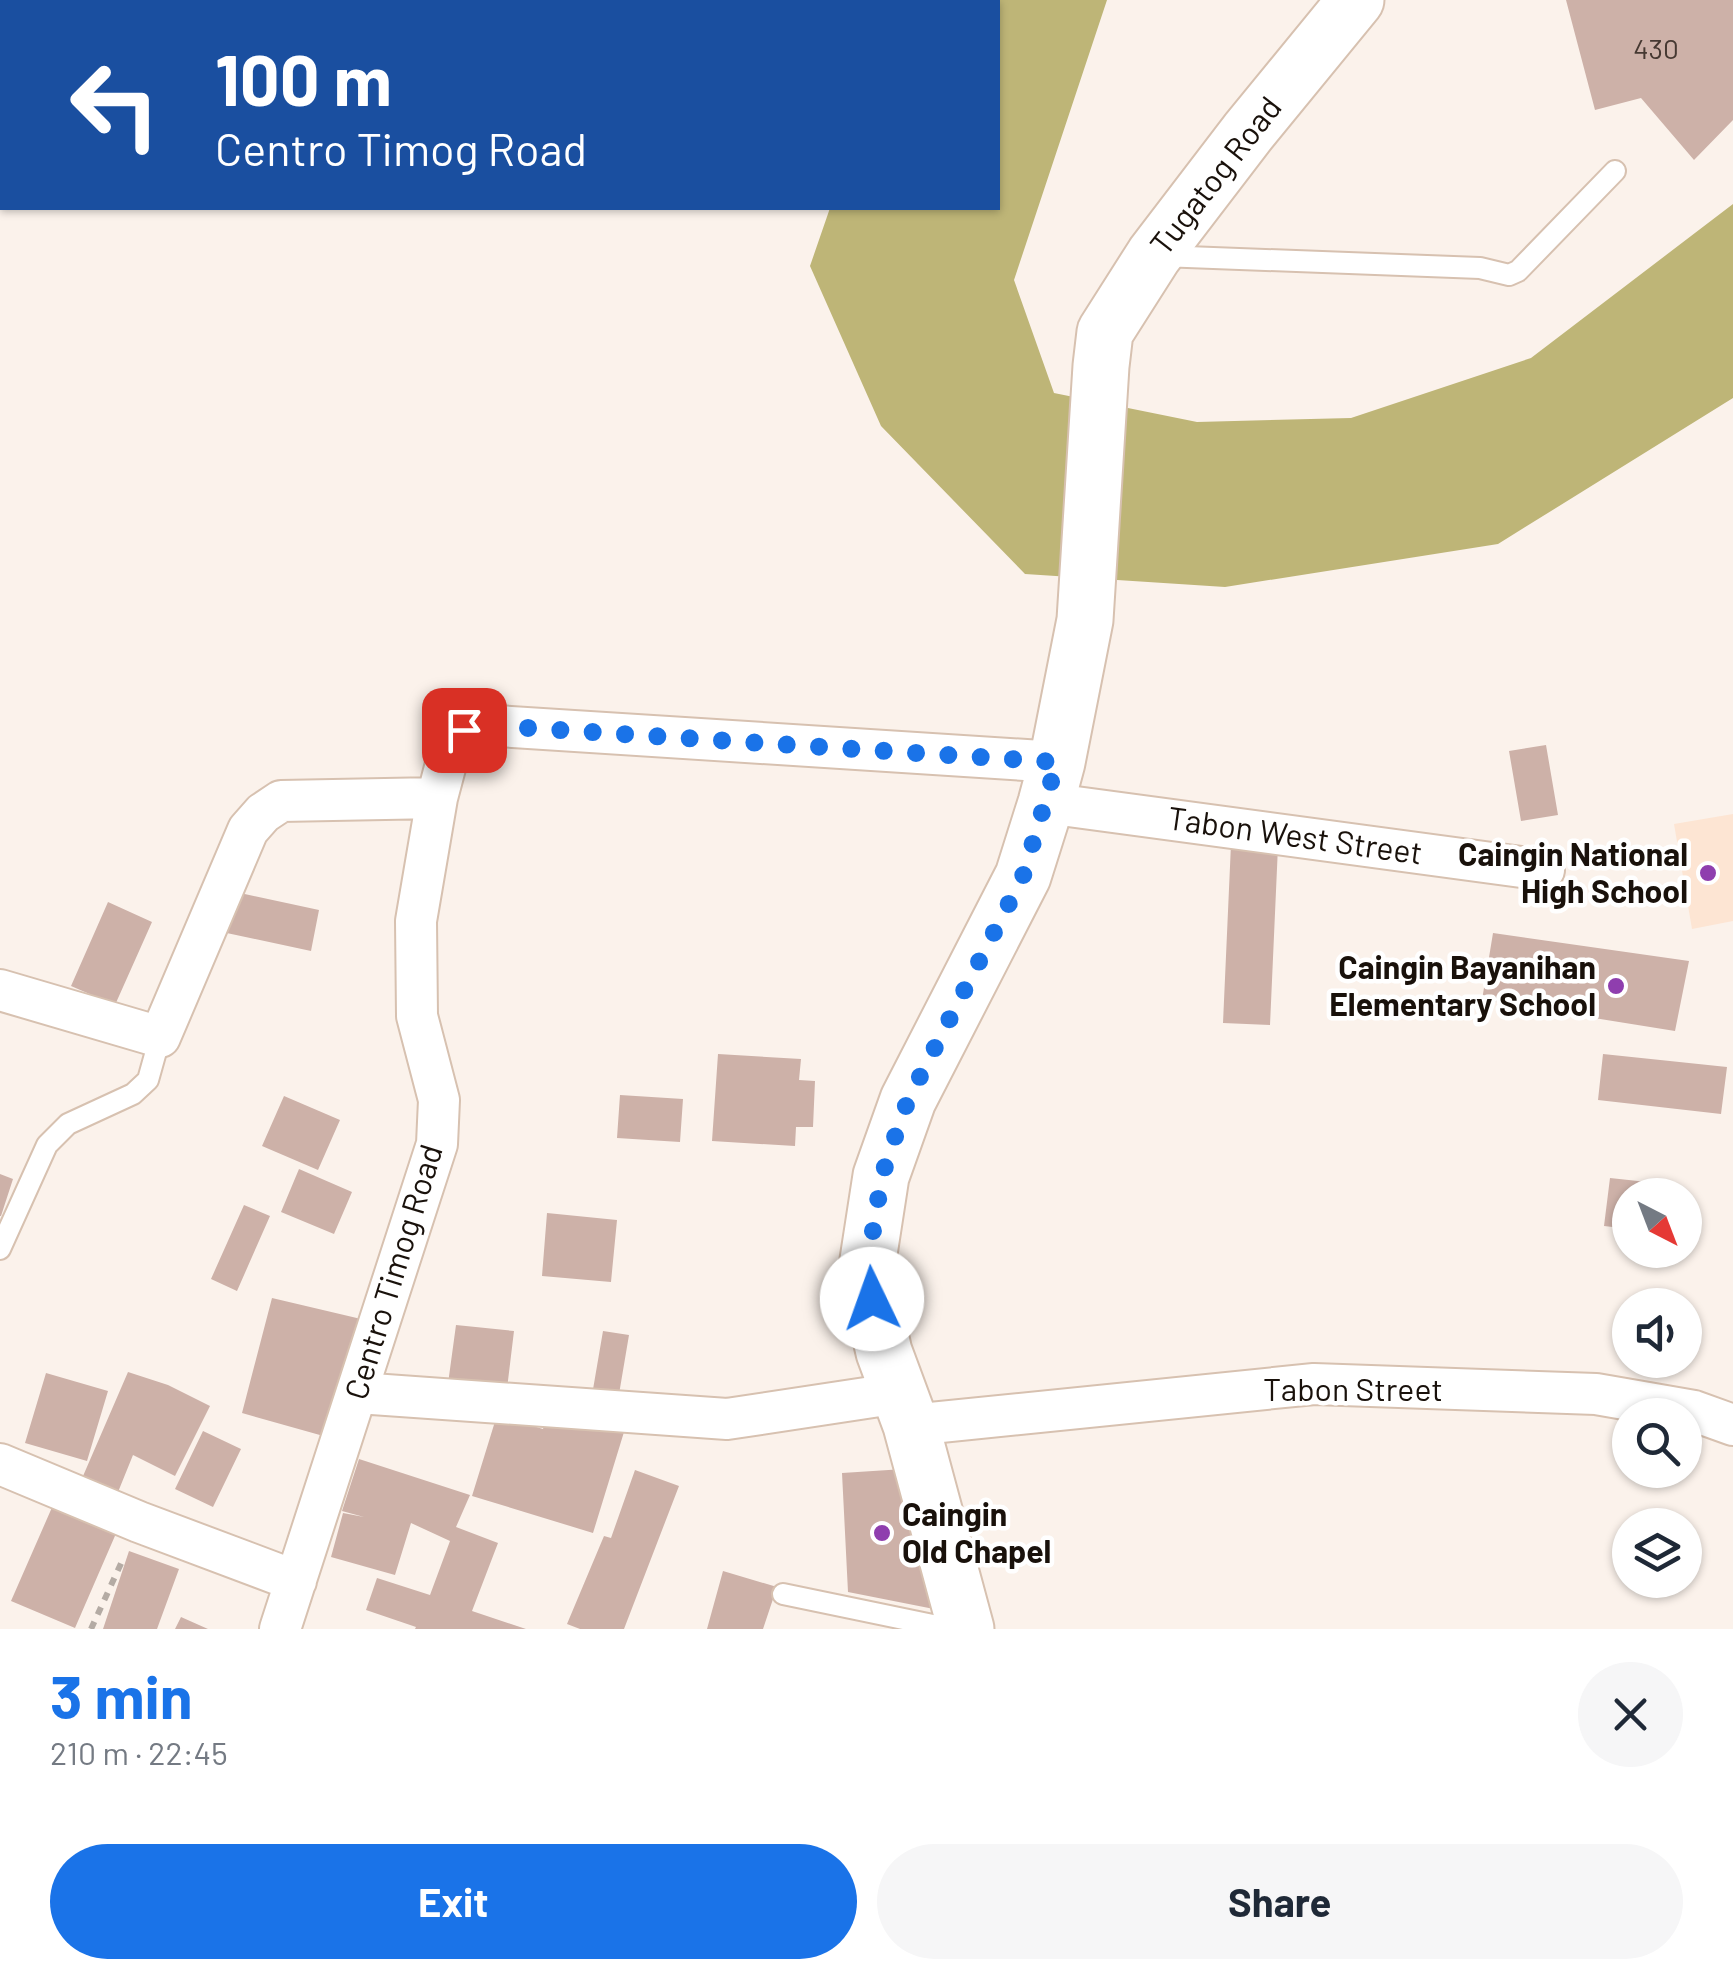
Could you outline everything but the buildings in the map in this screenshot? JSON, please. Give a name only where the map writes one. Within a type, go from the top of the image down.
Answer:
[{"type":"street","name":"Tugatog Road","points":[[966,1629],[905,1409],[884,1352],[866,1273],[882,1176],[908,1100],[1023,876],[1051,783],[1085,620],[1105,332],[1154,256],[1248,132],[1356,0]]},
{"type":"street","name":"Centro Timog Road","points":[[280,1629],[437,1144],[439,1100],[417,1016],[416,921],[437,798],[452,741],[464,730],[482,725],[1051,783]]},
{"type":"street","name":"Tabon West Street","points":[[1051,783],[1544,870]]},
{"type":"street","points":[[0,990],[160,1036],[248,830],[263,814],[281,801],[437,798]]},
{"type":"street","name":"Tabon Street","points":[[358,1393],[728,1419],[1314,1384],[1596,1394],[1694,1411],[1733,1425]]},
{"type":"street","points":[[0,1464],[296,1580]]},
{"type":"lane","points":[[1154,256],[1480,268],[1510,274],[1518,271],[1615,171]]},
{"type":"lane","points":[[0,1250],[46,1145],[68,1124],[133,1094],[148,1080],[160,1036]]},
{"type":"lane","points":[[783,1594],[952,1629]]},
{"type":"path","points":[[92,1629],[140,1522]]},
{"type":"shaded area","points":[[1000,0],[1107,0],[1014,280],[1054,393],[1197,422],[1351,418],[1531,358],[1733,204],[1733,398],[1498,544],[1225,587],[1025,574],[881,426],[810,266],[829,210],[1000,210]]},
{"type":"shaded area","name":"Caingin National High School","points":[[1733,814],[1733,921],[1692,929],[1674,824]]},
{"type":"place","name":"Caingin National High School","points":[[1708,873]]},
{"type":"place","name":"Caingin Bayanihan Elementary School","points":[[1616,986]]},
{"type":"place","name":"Caingin Old Chapel","points":[[882,1533]]},
{"type":"route","points":[[464,730],[482,725],[1057,762],[1023,876],[908,1100],[890,1151],[882,1176],[866,1273],[872,1299]]}]
